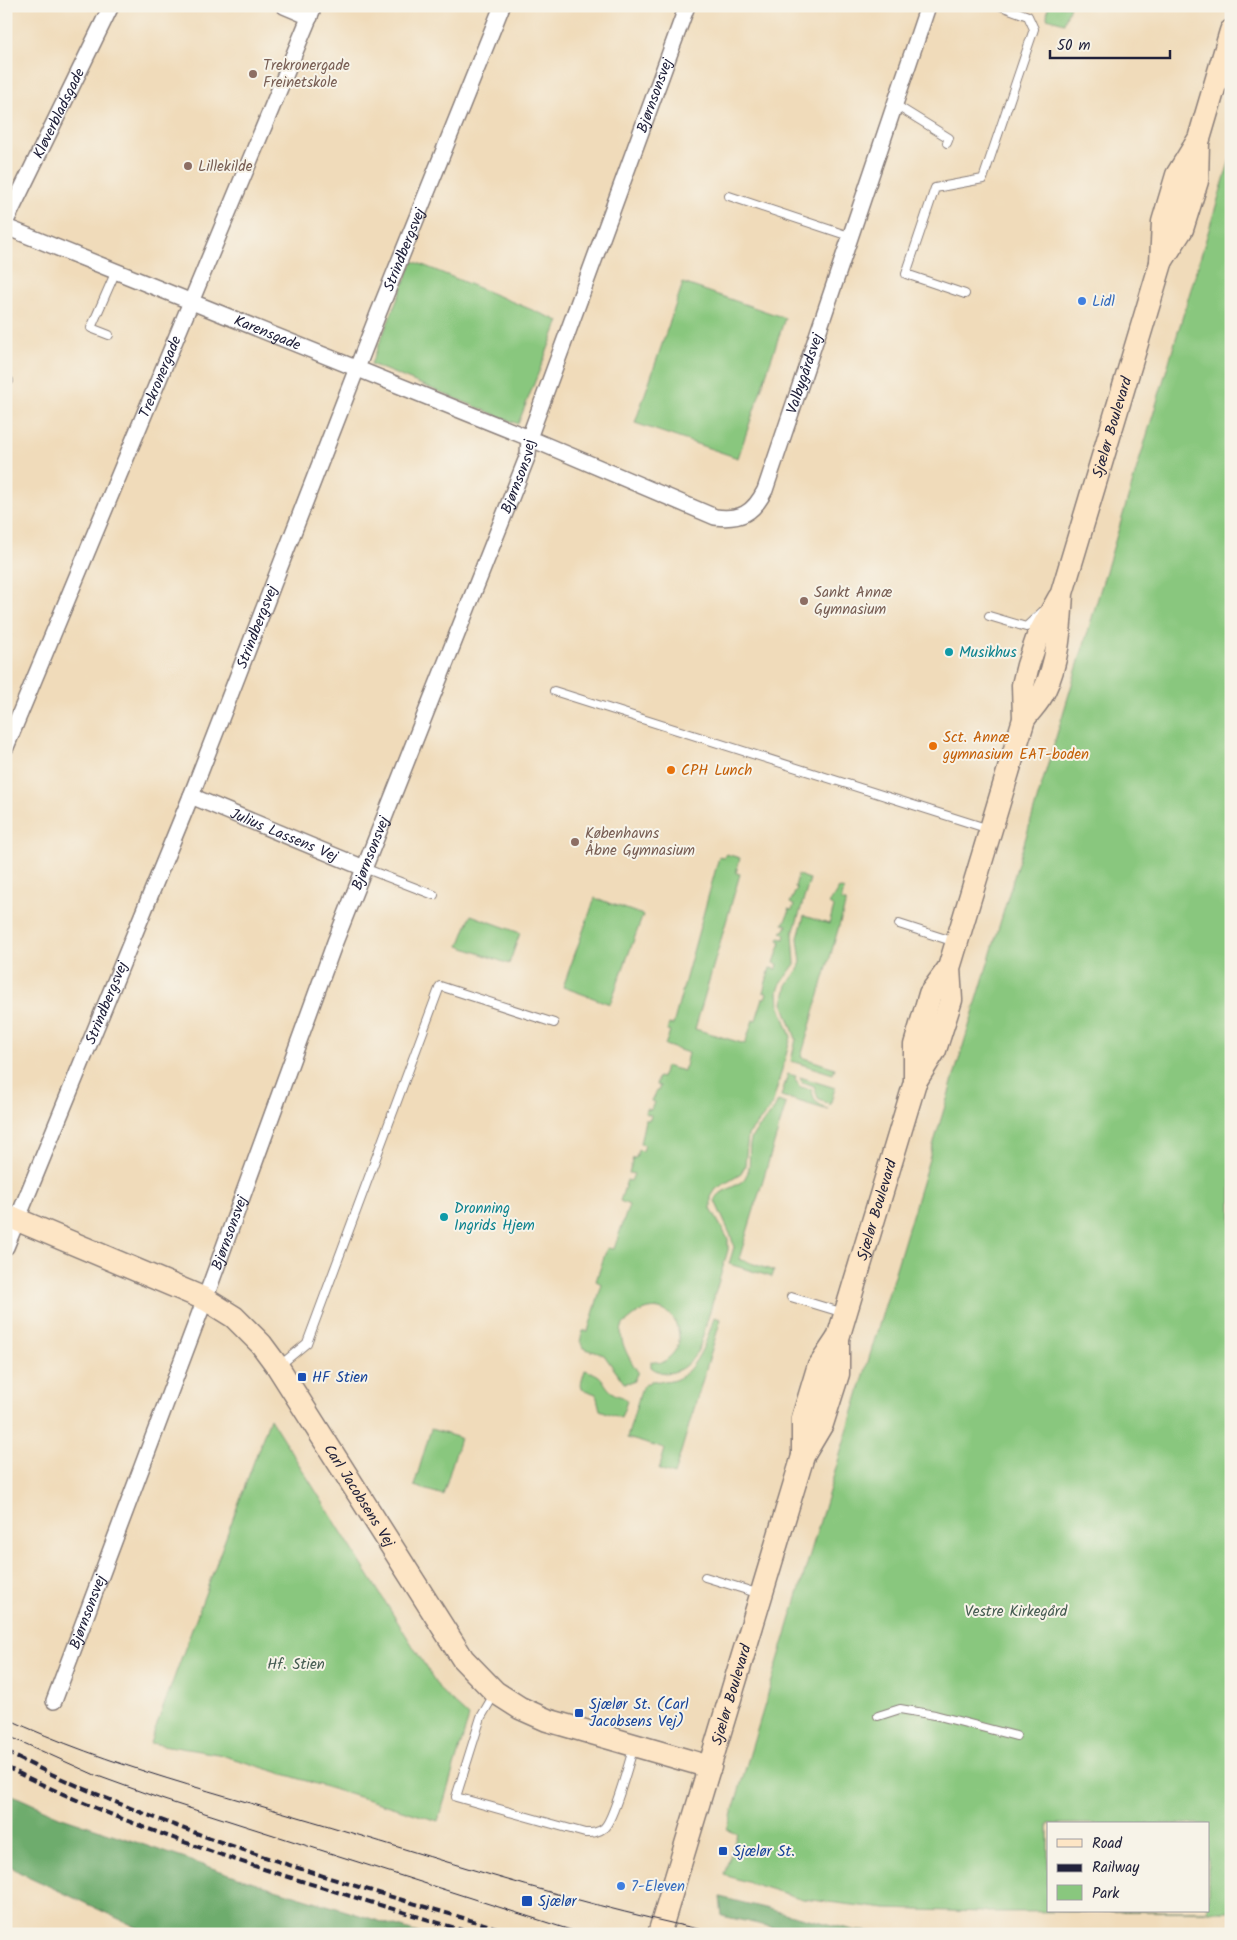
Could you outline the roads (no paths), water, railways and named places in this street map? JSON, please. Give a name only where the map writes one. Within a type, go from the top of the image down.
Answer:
[{"type":"street","name":"Kløverbladsgade","points":[[6,221],[111,6]]},
{"type":"street","points":[[284,6],[312,12]]},
{"type":"street","name":"Strindbergsvej","points":[[6,1247],[12,1217],[191,796],[356,370],[502,6]]},
{"type":"street","name":"Bjørnsonsvej","points":[[54,1701],[364,868],[528,455],[529,438],[687,6]]},
{"type":"street","name":"Valbygårdsvej","points":[[529,438],[715,517],[730,519],[746,514],[759,503],[928,6]]},
{"type":"street","name":"Trekronergade","points":[[6,747],[312,12]]},
{"type":"street","name":"Sjælør Boulevard","points":[[659,1934],[803,1456],[803,1418],[818,1368],[838,1338],[915,1082],[915,1045],[930,994],[950,968],[1024,719],[1023,685],[1028,666],[1038,636],[1062,593],[1161,263],[1163,222],[1177,175],[1199,139],[1231,31]]},
{"type":"street","name":"Karensgade","points":[[6,227],[356,370],[529,438]]},
{"type":"street","name":"Julius Lassens Vej","points":[[191,796],[364,868]]},
{"type":"street","name":"Carl Jacobsens Vej","points":[[12,1217],[205,1299],[234,1317],[261,1344],[278,1367],[463,1659],[495,1692],[520,1708],[547,1720],[710,1767]]},
{"type":"lane","points":[[966,294],[906,274],[935,188],[983,179],[1034,29],[1028,16],[1001,6]]},
{"type":"lane","points":[[894,104],[949,138],[947,143]]},
{"type":"lane","points":[[729,196],[849,236]]},
{"type":"lane","points":[[109,335],[91,328],[116,271]]},
{"type":"lane","points":[[989,616],[1026,627],[1062,593]]},
{"type":"lane","points":[[554,691],[990,830]]},
{"type":"lane","name":"Julius Lassens Vej","points":[[364,868],[434,895]]},
{"type":"lane","points":[[899,924],[957,943]]},
{"type":"lane","points":[[278,1367],[307,1343],[440,986],[554,1022]]},
{"type":"lane","points":[[791,1297],[846,1314]]},
{"type":"lane","points":[[705,1577],[762,1594]]},
{"type":"lane","points":[[495,1692],[481,1717],[456,1797],[575,1831],[597,1832],[605,1827],[635,1744]]},
{"type":"lane","points":[[878,1716],[900,1709],[936,1715],[1016,1736]]},
{"type":"tram line","points":[[6,1718],[85,1751],[208,1791],[575,1899],[673,1924],[723,1934]]},
{"type":"tram line","points":[[6,1735],[95,1775],[164,1800],[583,1934]]},
{"type":"railway","points":[[6,1752],[130,1808],[193,1832],[322,1876],[518,1934]]},
{"type":"railway","points":[[6,1767],[62,1794],[178,1840],[296,1879],[475,1934]]},
{"type":"place","name":"Trekronergade Freinetskole","points":[[253,74]]},
{"type":"place","name":"Lillekilde","points":[[188,166]]},
{"type":"place","name":"Lidl","points":[[1082,301]]},
{"type":"place","name":"Sankt Annæ Gymnasium","points":[[804,601]]},
{"type":"place","name":"Musikhus","points":[[949,652]]},
{"type":"place","name":"Sct. Annæ gymnasium EAT-boden","points":[[933,746]]},
{"type":"place","name":"CPH Lunch","points":[[671,770]]},
{"type":"place","name":"Københavns Åbne Gymnasium","points":[[575,842]]},
{"type":"place","name":"Dronning Ingrids Hjem","points":[[444,1217]]},
{"type":"place","name":"HF Stien","points":[[302,1377]]},
{"type":"place","name":"Sjælør St. (Carl Jacobsens Vej)","points":[[579,1713]]},
{"type":"place","name":"Sjælør St.","points":[[723,1851]]},
{"type":"place","name":"7-Eleven","points":[[621,1886]]},
{"type":"place","name":"Sjælør","points":[[527,1901]]},
{"type":"park label","name":"Vestre Kirkegård","points":[[1016,1611]]},
{"type":"park label","name":"Hf. Stien","points":[[296,1664]]}]
